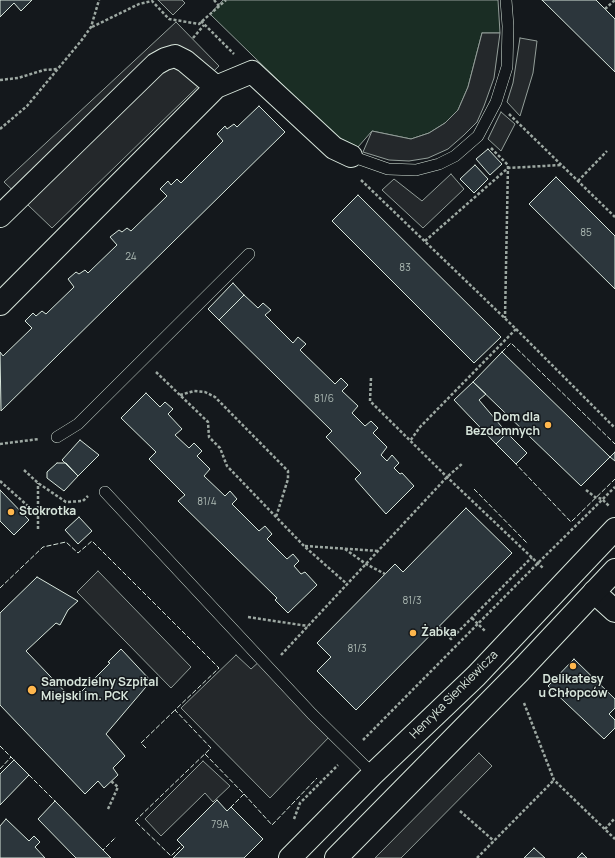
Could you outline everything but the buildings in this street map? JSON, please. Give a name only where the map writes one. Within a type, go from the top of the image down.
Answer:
[{"type":"main road","points":[[0,216],[161,62],[175,56],[186,60],[216,87]]},
{"type":"main road","points":[[0,304],[216,87],[252,72],[334,148],[351,156]]},
{"type":"main road","name":"Henryka Sienkiewicza","points":[[290,858],[373,774],[476,676],[615,529]]},
{"type":"main road","points":[[336,858],[520,671],[615,570]]},
{"type":"main road","points":[[594,592],[615,611]]},
{"type":"main road","points":[[373,774],[394,798]]},
{"type":"lane","points":[[351,156],[388,169],[416,170],[439,164],[455,156],[478,136],[496,102],[506,67],[508,26],[506,0]]},
{"type":"lane","points":[[57,438],[78,424],[249,254]]},
{"type":"lane","points":[[105,492],[272,671],[373,774]]},
{"type":"path","points":[[0,129],[27,106],[91,27],[99,0]]},
{"type":"path","points":[[214,0],[219,6]]},
{"type":"path","points":[[91,27],[134,6],[151,1],[169,19],[199,24],[226,0]]},
{"type":"path","points":[[604,9],[615,0]]},
{"type":"path","points":[[201,21],[252,72]]},
{"type":"path","points":[[0,80],[18,78],[44,70],[58,69]]},
{"type":"path","points":[[496,102],[615,217]]},
{"type":"path","points":[[478,136],[508,165],[504,318]]},
{"type":"path","points":[[578,181],[608,151]]},
{"type":"path","points":[[351,156],[351,171],[504,318],[615,428]]},
{"type":"path","points":[[425,242],[508,168],[562,165]]},
{"type":"path","points":[[410,441],[420,427],[516,330]]},
{"type":"path","points":[[143,359],[208,422],[209,437],[220,448],[227,466],[304,546],[347,584]]},
{"type":"path","points":[[372,378],[370,401],[547,572]]},
{"type":"path","points":[[180,395],[194,391],[205,392],[215,397],[288,471],[288,480],[276,517]]},
{"type":"path","points":[[0,444],[57,438]]},
{"type":"path","points":[[272,671],[283,652],[447,477],[463,463]]},
{"type":"path","points":[[24,470],[38,483],[66,502],[83,501],[98,488],[105,492]]},
{"type":"path","points":[[0,481],[38,515]]},
{"type":"path","points":[[38,483],[38,529]]},
{"type":"path","points":[[292,825],[300,803],[615,487]]},
{"type":"path","points":[[586,490],[595,497],[602,499],[609,506]]},
{"type":"path","points":[[304,546],[379,551]]},
{"type":"path","points":[[345,549],[366,564],[385,574]]},
{"type":"path","points":[[439,627],[451,639],[532,557]]},
{"type":"path","points":[[220,614],[308,626]]},
{"type":"path","points":[[472,618],[489,634]]},
{"type":"path","points":[[524,703],[554,780],[615,839]]},
{"type":"path","points":[[477,858],[554,780]]},
{"type":"path","points":[[108,809],[118,787],[111,781]]},
{"type":"path","points":[[460,811],[494,841]]},
{"type":"path","points":[[604,829],[615,818]]},
{"type":"green space","points":[[223,0],[498,0],[500,33],[482,33],[468,87],[458,110],[445,123],[429,133],[411,139],[372,131],[358,147],[334,135],[210,14]]},
{"type":"shaded area","points":[[158,0],[182,0],[185,3],[173,15]]},
{"type":"shaded area","points":[[176,22],[219,66],[52,228],[4,182]]},
{"type":"shaded area","points":[[482,33],[500,33],[494,78],[477,122],[464,135],[448,149],[428,158],[409,161],[389,160],[363,152],[372,131],[411,139],[429,133],[445,123],[458,110],[468,87]]},
{"type":"shaded area","points":[[520,38],[537,41],[533,73],[520,116],[507,102],[513,83]]},
{"type":"shaded area","points":[[501,112],[515,124],[501,151],[488,139]]},
{"type":"shaded area","points":[[451,174],[464,189],[423,228],[382,190],[394,179],[422,201]]},
{"type":"shaded area","points":[[98,571],[191,667],[171,688],[77,592]]},
{"type":"shaded area","points":[[236,655],[251,669],[261,660],[332,734],[270,798],[181,708]]},
{"type":"shaded area","points":[[479,753],[492,766],[401,858],[375,858]]},
{"type":"shaded area","points":[[203,761],[230,786],[213,802],[205,793],[161,836],[145,819]]},
{"type":"fence","points":[[502,352],[511,343],[615,444]]},
{"type":"fence","points":[[514,462],[571,522],[615,479]]},
{"type":"fence","points":[[474,489],[528,544]]},
{"type":"fence","points":[[0,588],[43,547],[66,542],[78,553],[92,541],[219,668],[175,710],[211,748],[135,821],[171,856],[182,845]]},
{"type":"fence","points":[[146,748],[141,743],[175,710]]},
{"type":"fence","points":[[0,746],[14,760]]},
{"type":"fence","points":[[205,754],[244,794],[231,807]]},
{"type":"fence","points":[[0,769],[11,757]]},
{"type":"fence","points":[[29,775],[56,802]]},
{"type":"fence","points":[[244,794],[272,825],[317,778]]},
{"type":"fence","points":[[101,848],[103,850],[116,837]]},
{"type":"place","name":"Dom dla Bezdomnych","points":[[548,425]]},
{"type":"place","name":"Stokrotka","points":[[11,512]]},
{"type":"place","name":"Żabka","points":[[413,633]]},
{"type":"place","name":"Delikatesy u Chłopców","points":[[573,666]]},
{"type":"place","name":"Samodzielny Szpital Miejski im. PCK","points":[[32,690]]}]
